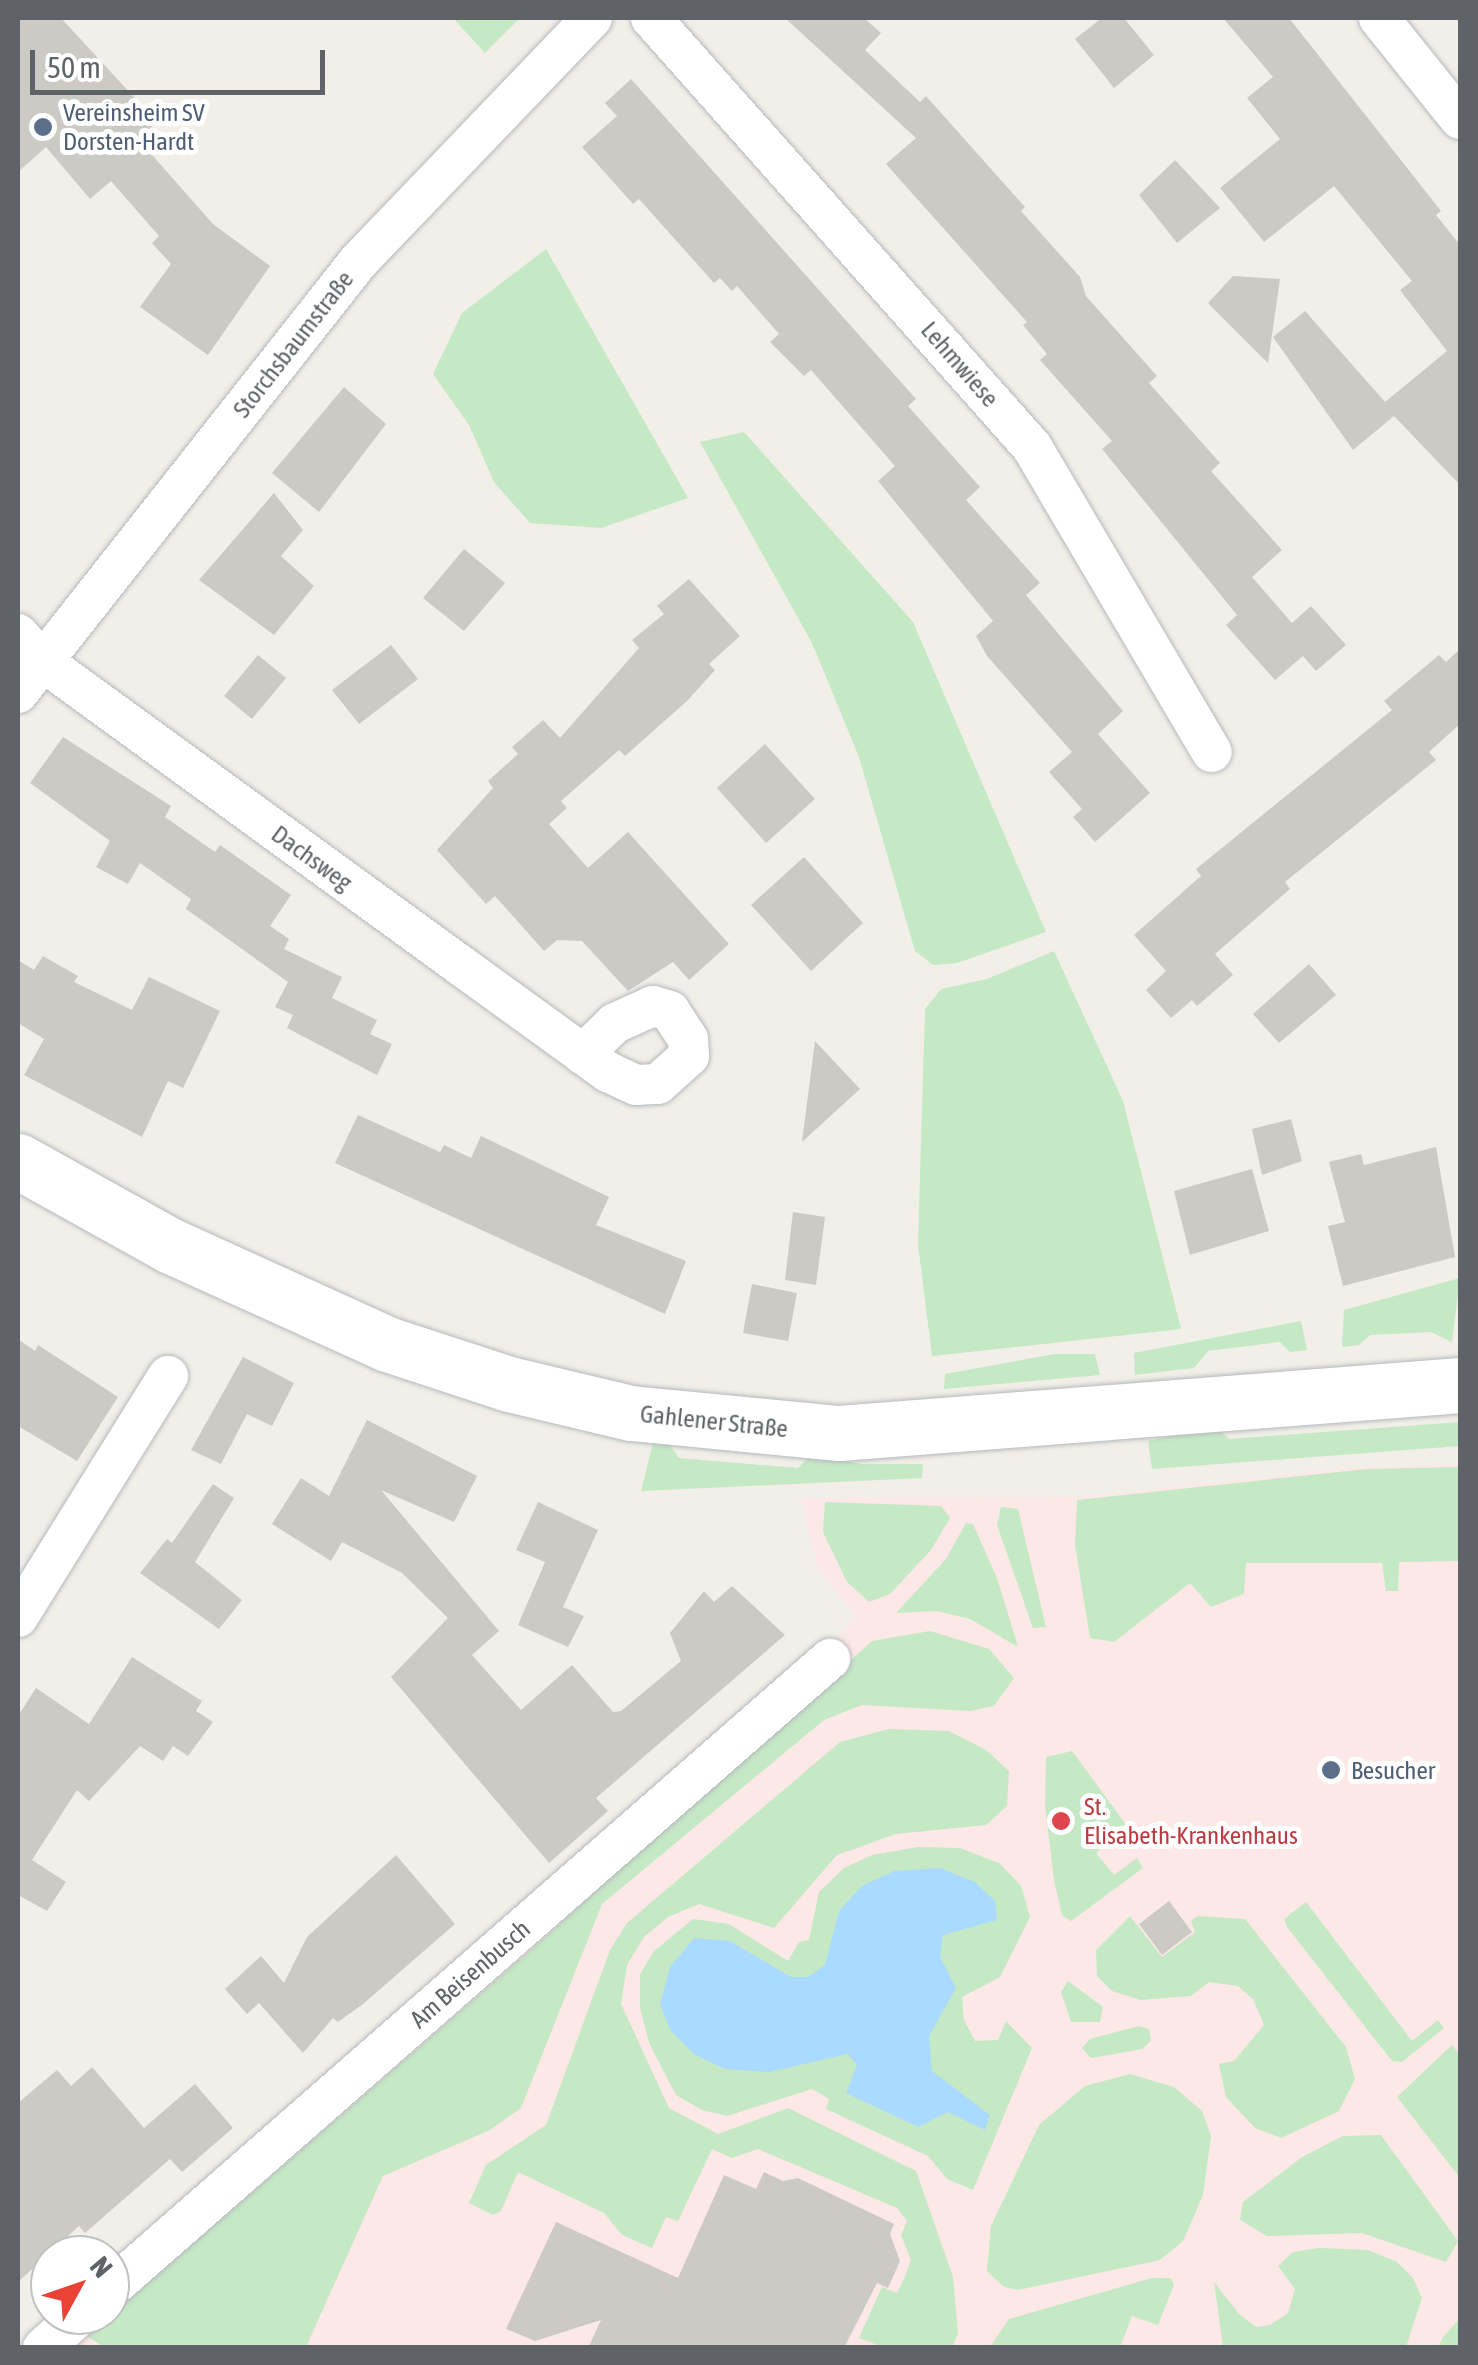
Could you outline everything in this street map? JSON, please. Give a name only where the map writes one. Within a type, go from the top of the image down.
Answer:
[{"type":"main road","name":"Gahlener Straße","points":[[18,1161],[170,1246],[387,1344],[509,1384],[631,1413],[839,1432],[1460,1385]]},
{"type":"street","name":"Storchsbaumstraße","points":[[18,692],[30,648],[358,262],[592,18]]},
{"type":"street","name":"Lehmwiese","points":[[651,18],[1032,447],[1212,752]]},
{"type":"street","points":[[1379,18],[1460,119]]},
{"type":"street","name":"Dachsweg","points":[[30,648],[583,1054]]},
{"type":"street","points":[[18,1617],[168,1376]]},
{"type":"street","name":"Am Beisenbusch","points":[[130,2272],[830,1659]]},
{"type":"shaded area","name":"St. Elisabeth-Krankenhaus","points":[[1460,1464],[1460,2347],[56,2348],[71,2335],[130,2335],[130,2283],[755,1732],[856,1618],[816,1564],[801,1498],[1080,1497],[1361,1467]]},
{"type":"green space","points":[[453,18],[520,18],[485,53]]},
{"type":"green space","points":[[546,249],[688,498],[601,528],[530,523],[494,482],[469,425],[433,374],[462,313]]},
{"type":"green space","points":[[744,432],[913,622],[1046,932],[957,963],[933,965],[915,951],[859,757],[812,643],[700,442]]},
{"type":"green space","points":[[1054,951],[1123,1101],[1181,1329],[932,1356],[918,1244],[925,1009],[941,989],[987,979]]},
{"type":"green space","points":[[1460,1278],[1452,1342],[1431,1332],[1370,1335],[1359,1345],[1342,1347],[1344,1310]]},
{"type":"green space","points":[[1301,1321],[1307,1350],[1290,1352],[1280,1342],[1208,1351],[1194,1368],[1135,1375],[1134,1353]]},
{"type":"green space","points":[[1055,1354],[1095,1354],[1100,1375],[944,1389],[945,1374]]},
{"type":"green space","points":[[1460,1422],[1460,1446],[1152,1469],[1148,1441],[1214,1426],[1229,1439]]},
{"type":"green space","points":[[654,1439],[668,1442],[679,1458],[798,1468],[812,1454],[861,1464],[923,1464],[922,1478],[641,1491]]},
{"type":"green space","points":[[1460,1467],[1460,1561],[1399,1562],[1398,1591],[1386,1591],[1382,1563],[1246,1563],[1244,1594],[1211,1607],[1190,1583],[1114,1642],[1090,1638],[1075,1545],[1077,1500],[1367,1469]]},
{"type":"green space","points":[[825,1502],[941,1506],[950,1518],[931,1550],[890,1594],[869,1602],[847,1582],[823,1532]]},
{"type":"green space","points":[[1001,1507],[1018,1509],[1046,1627],[1033,1628],[997,1525]]},
{"type":"green space","points":[[966,1523],[973,1524],[997,1578],[1018,1647],[970,1619],[937,1611],[896,1613],[946,1559]]},
{"type":"green space","points":[[930,1631],[989,1649],[1014,1678],[994,1706],[970,1711],[862,1705],[824,1720],[602,1904],[521,2108],[490,2130],[383,2176],[306,2347],[104,2347],[87,2336],[130,2335],[130,2299],[533,1948],[872,1641]]},
{"type":"green space","points":[[889,1729],[949,1731],[986,1750],[1009,1771],[1007,1806],[986,1825],[896,1834],[837,1855],[774,1928],[699,1904],[668,1917],[644,1937],[627,1965],[621,2004],[669,2108],[718,2134],[788,2108],[916,2171],[953,2277],[958,2334],[952,2347],[883,2347],[859,2338],[882,2287],[897,2293],[906,2274],[911,2260],[901,2235],[907,2221],[897,2208],[758,2149],[732,2158],[712,2149],[678,2221],[666,2217],[652,2248],[622,2235],[604,2213],[518,2172],[501,2211],[493,2215],[469,2203],[486,2165],[546,2125],[610,1950],[627,1923],[840,1742]]},
{"type":"green space","points":[[1072,1751],[1127,1826],[1096,1853],[1114,1875],[1137,1858],[1143,1868],[1071,1921],[1062,1915],[1054,1880],[1045,1806],[1046,1757]]},
{"type":"green space","points":[[918,1847],[960,1848],[999,1863],[1021,1886],[1030,1917],[1000,1977],[962,1997],[964,2020],[975,2041],[998,2040],[1006,2021],[1032,2048],[973,2190],[947,2179],[928,2156],[826,2109],[829,2099],[812,2089],[727,2116],[702,2110],[676,2095],[649,2043],[640,2007],[640,1974],[654,1951],[693,1919],[729,1924],[788,1961],[799,1942],[809,1940],[819,1892],[844,1868],[872,1855]]},
{"type":"green space","points":[[1306,1902],[1412,2041],[1438,2020],[1444,2028],[1402,2062],[1392,2061],[1287,1927],[1284,1919]]},
{"type":"green space","points":[[1130,1916],[1162,1957],[1195,1932],[1191,1921],[1198,1916],[1245,1919],[1346,2047],[1355,2079],[1339,2111],[1281,2138],[1255,2128],[1226,2097],[1219,2064],[1234,2061],[1264,2025],[1253,1999],[1238,1986],[1209,1982],[1191,1996],[1140,2000],[1112,1991],[1097,1976],[1096,1950]]},
{"type":"green space","points":[[1068,1981],[1103,2007],[1100,2022],[1071,2022],[1061,1992]]},
{"type":"green space","points":[[1139,2026],[1149,2029],[1151,2040],[1143,2049],[1091,2058],[1082,2048],[1090,2039]]},
{"type":"green space","points":[[1452,2045],[1460,2055],[1460,2178],[1397,2097]]},
{"type":"green space","points":[[1130,2074],[1174,2087],[1202,2111],[1211,2136],[1203,2195],[1183,2241],[1160,2260],[1018,2290],[1004,2287],[987,2271],[991,2226],[1039,2125],[1085,2086]]},
{"type":"green space","points":[[1381,2135],[1458,2241],[1446,2262],[1362,2233],[1267,2236],[1240,2220],[1243,2202],[1302,2157],[1343,2136]]},
{"type":"green space","points":[[1319,2248],[1368,2250],[1397,2262],[1413,2278],[1422,2298],[1406,2347],[1223,2347],[1214,2282],[1239,2314],[1256,2327],[1270,2325],[1288,2313],[1295,2289],[1278,2266],[1293,2252]]},
{"type":"green space","points":[[1152,2278],[1171,2278],[1174,2285],[1158,2325],[1132,2316],[1120,2347],[990,2347],[1009,2319]]},
{"type":"green space","points":[[1460,2318],[1460,2347],[1438,2347],[1443,2337]]},
{"type":"water","points":[[940,1868],[975,1882],[995,1901],[997,1920],[943,1935],[940,1956],[956,1988],[929,2036],[932,2071],[990,2115],[985,2130],[948,2112],[918,2127],[846,2093],[857,2065],[848,2054],[769,2072],[725,2069],[695,2055],[670,2030],[660,2004],[670,1967],[694,1938],[730,1941],[791,1977],[808,1977],[825,1965],[839,1911],[862,1886],[894,1871]]},
{"type":"building","points":[[18,18],[61,18],[157,122],[138,139],[213,224],[270,266],[208,355],[140,307],[171,264],[152,243],[159,236],[111,181],[90,199],[46,147],[18,172]]},
{"type":"building","points":[[785,18],[864,18],[881,33],[865,50],[920,102],[926,96],[1025,207],[1021,211],[1080,277],[1086,296],[1157,376],[1149,383],[1220,463],[1211,471],[1282,550],[1252,577],[1292,623],[1311,606],[1346,645],[1316,671],[1303,656],[1275,680],[1226,625],[1237,615],[1102,449],[1112,441],[1040,360],[1047,354],[1023,325],[1027,322],[886,164],[916,138]]},
{"type":"building","points":[[1102,18],[1124,18],[1154,55],[1114,88],[1075,39]]},
{"type":"building","points":[[1223,18],[1289,18],[1441,211],[1436,215],[1460,245],[1460,485],[1394,416],[1353,450],[1273,337],[1305,311],[1385,402],[1447,351],[1400,290],[1412,281],[1334,186],[1264,242],[1220,188],[1280,139],[1247,98],[1273,77]]},
{"type":"building","points":[[631,79],[916,399],[908,406],[980,487],[966,500],[1040,583],[1026,595],[1123,711],[1098,734],[1150,793],[1095,842],[1073,817],[1082,809],[1049,772],[1072,752],[987,656],[976,636],[993,621],[878,481],[895,466],[811,370],[804,376],[770,342],[779,334],[737,286],[732,291],[720,278],[714,283],[639,199],[633,204],[582,147],[617,116],[605,103]]},
{"type":"building","points":[[1175,160],[1220,208],[1177,243],[1139,195]]},
{"type":"building","points":[[1233,276],[1280,279],[1268,363],[1208,303]]},
{"type":"building","points":[[344,387],[386,424],[319,512],[272,473]]},
{"type":"building","points":[[274,493],[303,530],[281,556],[314,586],[274,635],[199,580]]},
{"type":"building","points":[[464,549],[505,583],[464,631],[423,598]]},
{"type":"building","points":[[689,579],[740,636],[709,664],[715,670],[687,701],[625,756],[619,750],[561,801],[567,808],[549,824],[588,868],[628,832],[729,944],[689,980],[673,962],[628,991],[582,941],[557,940],[544,951],[495,896],[486,904],[437,850],[493,788],[488,781],[518,754],[512,747],[543,720],[560,738],[639,648],[632,640],[664,614],[657,606]]},
{"type":"building","points":[[391,645],[418,679],[359,724],[332,690]]},
{"type":"building","points":[[1460,649],[1460,724],[1429,752],[1436,760],[1285,882],[1290,889],[1215,954],[1233,975],[1197,1006],[1192,1000],[1171,1018],[1146,990],[1166,971],[1134,935],[1201,876],[1196,869],[1392,710],[1384,701],[1439,655],[1446,662]]},
{"type":"building","points":[[258,655],[286,678],[252,719],[224,696]]},
{"type":"building","points":[[63,737],[171,806],[165,817],[215,852],[220,845],[291,895],[270,926],[289,939],[284,949],[342,977],[332,998],[377,1020],[370,1034],[392,1044],[377,1075],[287,1028],[293,1015],[275,1007],[288,982],[186,909],[191,899],[140,863],[128,884],[96,867],[110,841],[30,783]]},
{"type":"building","points":[[765,744],[815,799],[766,843],[717,788]]},
{"type":"building","points":[[804,857],[863,923],[811,971],[751,905]]},
{"type":"building","points":[[43,956],[78,976],[74,982],[132,1010],[149,977],[220,1011],[183,1088],[168,1081],[142,1137],[24,1075],[44,1039],[18,1023],[18,960],[34,970]]},
{"type":"building","points":[[1309,964],[1336,995],[1279,1043],[1253,1014]]},
{"type":"building","points":[[815,1041],[860,1089],[802,1142]]},
{"type":"building","points":[[358,1115],[440,1152],[444,1145],[471,1158],[481,1136],[609,1197],[596,1225],[686,1261],[665,1314],[335,1163]]},
{"type":"building","points":[[1291,1119],[1302,1161],[1262,1175],[1252,1129]]},
{"type":"building","points":[[1436,1147],[1455,1257],[1343,1286],[1328,1226],[1345,1222],[1329,1162],[1361,1154],[1364,1165]]},
{"type":"building","points":[[1252,1169],[1269,1231],[1190,1255],[1174,1191]]},
{"type":"building","points":[[793,1212],[825,1217],[816,1285],[785,1280]]},
{"type":"building","points":[[752,1284],[797,1293],[788,1341],[743,1333]]},
{"type":"building","points":[[18,1339],[35,1351],[38,1345],[118,1397],[77,1461],[18,1426]]},
{"type":"building","points":[[243,1357],[294,1383],[272,1426],[247,1414],[221,1464],[191,1450]]},
{"type":"building","points":[[367,1420],[477,1476],[454,1522],[381,1490],[499,1631],[472,1655],[521,1710],[572,1665],[613,1712],[621,1711],[681,1661],[670,1633],[704,1591],[714,1602],[732,1586],[785,1635],[596,1798],[608,1811],[549,1863],[391,1677],[448,1618],[402,1573],[342,1542],[331,1561],[272,1524],[301,1478],[329,1496]]},
{"type":"building","points":[[213,1484],[234,1498],[195,1562],[242,1600],[219,1629],[140,1573],[167,1539],[172,1543]]},
{"type":"building","points":[[538,1502],[598,1530],[563,1607],[584,1616],[568,1647],[518,1625],[545,1562],[516,1550]]},
{"type":"building","points":[[132,1657],[202,1701],[196,1711],[213,1722],[188,1756],[173,1746],[163,1761],[140,1746],[89,1801],[77,1790],[32,1860],[66,1882],[47,1911],[18,1895],[18,1716],[36,1688],[89,1724]]},
{"type":"building","points":[[396,1855],[455,1924],[363,2004],[338,2022],[333,2018],[303,2053],[259,2003],[247,2014],[225,1989],[261,1956],[284,1983],[307,1937]]},
{"type":"building","points":[[1169,1901],[1192,1932],[1162,1955],[1139,1924]]},
{"type":"building","points":[[92,2067],[144,2128],[195,2084],[233,2128],[182,2172],[170,2159],[85,2233],[79,2226],[69,2235],[30,2235],[30,2271],[18,2282],[18,2103],[57,2070],[71,2086]]},
{"type":"building","points":[[764,2172],[783,2181],[798,2178],[894,2224],[890,2234],[900,2261],[888,2288],[877,2283],[844,2348],[588,2348],[601,2320],[535,2341],[506,2329],[556,2222],[678,2278],[724,2175],[756,2189]]},
{"type":"place","name":"Vereinsheim SV Dorsten-Hardt","points":[[43,127]]},
{"type":"place","name":"Besucher","points":[[1331,1770]]},
{"type":"place","name":"St. Elisabeth-Krankenhaus","points":[[1061,1821]]}]
